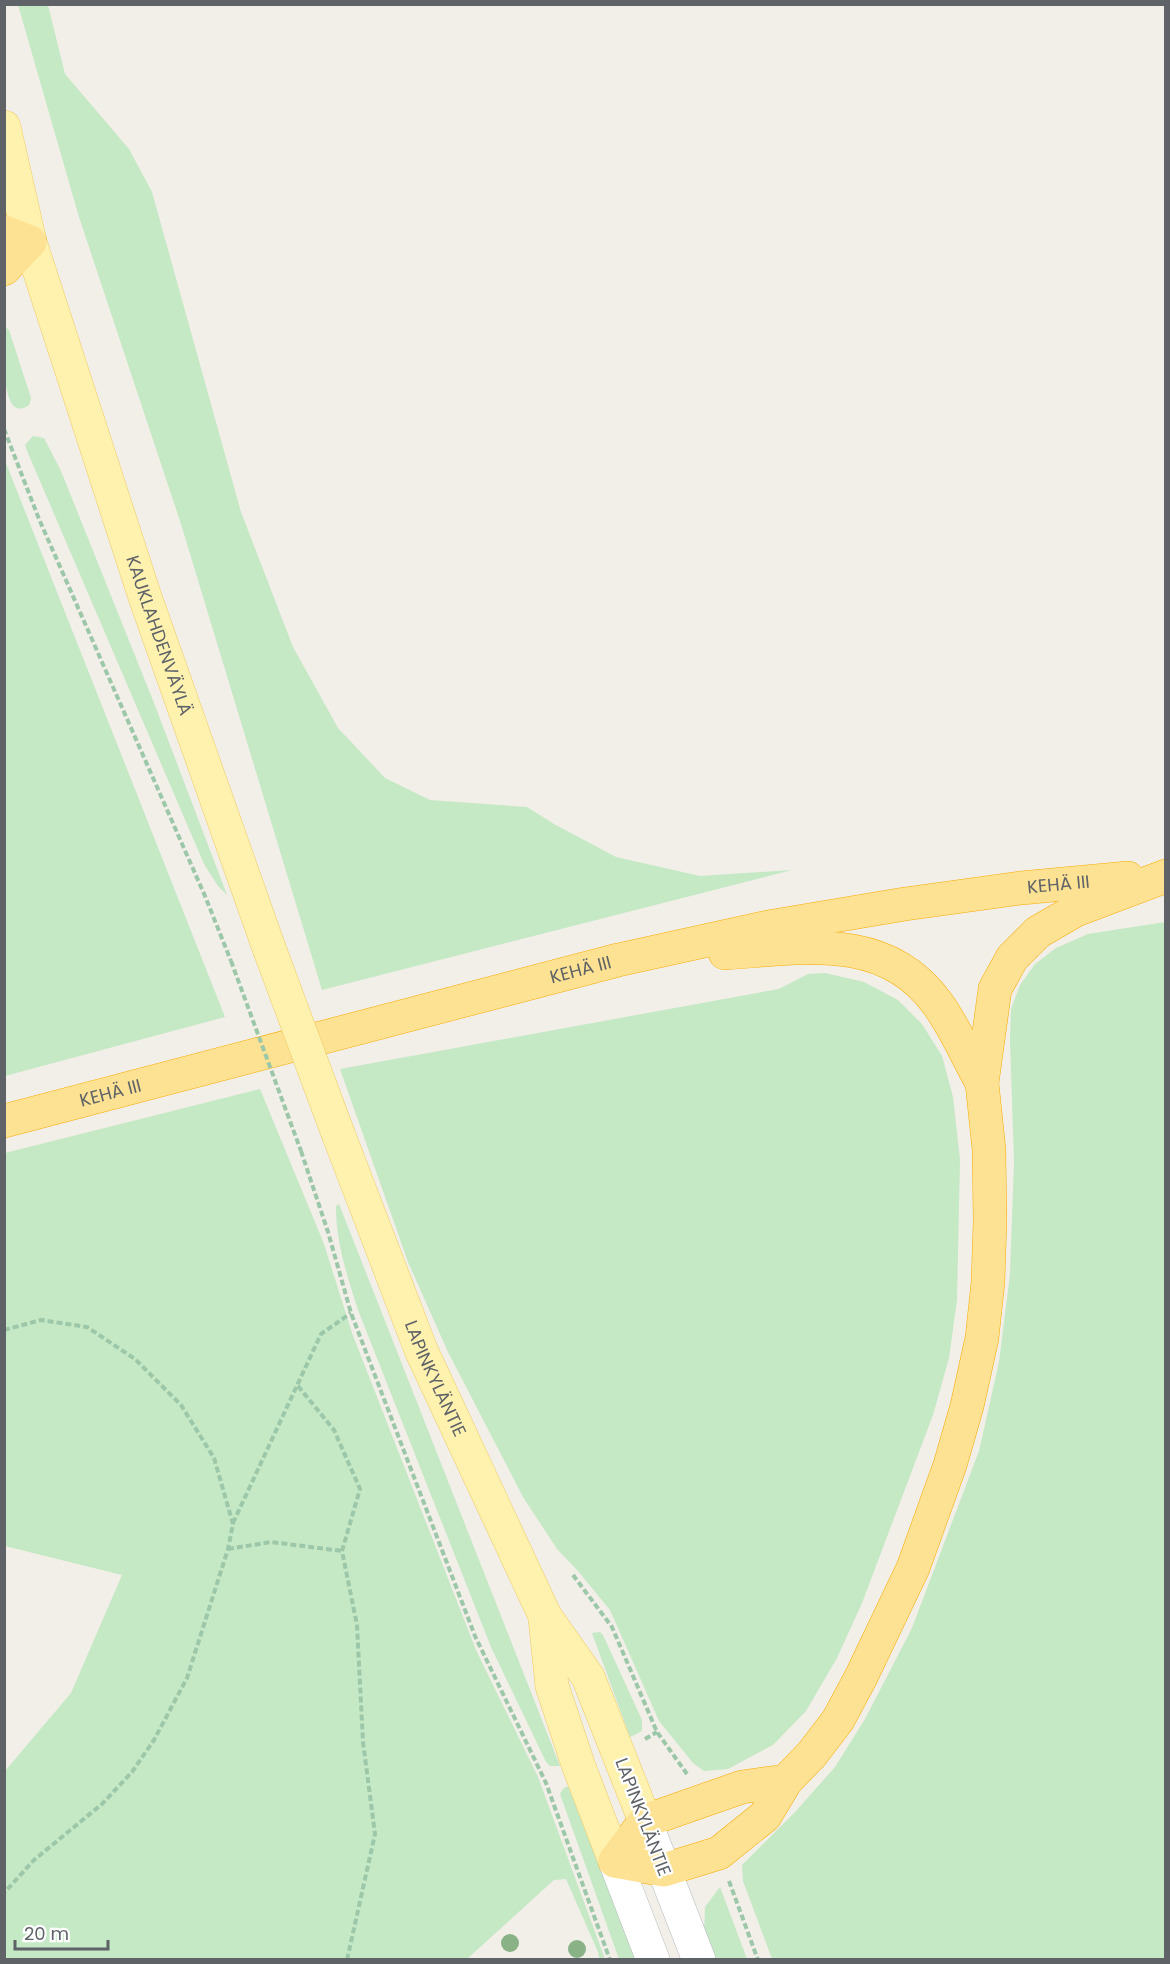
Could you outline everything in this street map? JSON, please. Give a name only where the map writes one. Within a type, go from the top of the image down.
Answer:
[{"type":"highway","points":[[4,269],[17,237]]},
{"type":"highway","points":[[786,1781],[742,1787],[645,1821],[615,1861],[664,1870],[719,1853],[765,1816],[786,1781],[812,1754],[838,1720],[913,1568],[950,1465],[968,1406],[982,1338],[988,1272],[989,1150],[982,1083],[995,989],[1012,958],[1038,932],[1076,910],[1166,875]]},
{"type":"highway","name":"KEHÄ III","points":[[4,1120],[618,960],[768,927],[904,904],[1021,888],[1166,875]]},
{"type":"highway","points":[[618,960],[806,948],[843,948],[890,962],[919,981],[938,1004],[982,1083]]},
{"type":"main road","name":"KAUKLAHDENVÄYLÄ","points":[[4,127],[17,237],[269,948],[339,1136]]},
{"type":"main road","name":"LAPINKYLÄNTIE","points":[[339,1136],[421,1350],[545,1616],[588,1677],[699,1959]]},
{"type":"main road","name":"LAPINKYLÄNTIE","points":[[545,1616],[552,1686],[579,1767],[653,1959]]},
{"type":"path","points":[[4,429],[39,519],[205,896],[231,961],[301,1151],[328,1232],[351,1313],[475,1636],[546,1783],[610,1959]]},
{"type":"path","points":[[4,1893],[34,1860],[102,1804],[132,1772],[154,1740],[187,1678],[228,1549],[233,1524],[321,1334],[351,1313]]},
{"type":"path","points":[[4,1330],[41,1320],[87,1327],[135,1359],[181,1404],[214,1458],[233,1524]]},
{"type":"path","points":[[298,1386],[334,1430],[360,1489],[342,1551],[357,1625],[363,1742],[375,1834],[347,1959]]},
{"type":"path","points":[[228,1549],[270,1542],[342,1551]]},
{"type":"path","points":[[573,1575],[612,1627],[657,1732]]},
{"type":"green space","points":[[18,5],[48,5],[65,74],[129,149],[152,192],[241,512],[293,647],[338,728],[385,778],[430,800],[527,807],[616,857],[700,876],[792,870],[322,990],[181,524],[79,217]]},
{"type":"green space","points":[[4,326],[9,330],[31,398],[29,405],[25,408],[16,407],[10,401],[7,390]]},
{"type":"green space","points":[[33,436],[44,438],[61,471],[154,703],[227,895],[218,886],[204,864],[28,453],[25,445]]},
{"type":"green space","points":[[4,458],[225,1017],[5,1076],[4,1076]]},
{"type":"green space","points":[[1165,922],[1165,1959],[772,1959],[743,1881],[742,1865],[796,1811],[835,1767],[865,1719],[912,1628],[979,1451],[999,1362],[1010,1274],[1014,1162],[1011,1009],[1020,985],[1035,964],[1056,948],[1088,934]]},
{"type":"green space","points":[[825,973],[864,982],[898,1000],[922,1024],[942,1056],[953,1097],[960,1160],[957,1300],[949,1358],[933,1415],[862,1603],[837,1658],[806,1711],[773,1745],[728,1769],[704,1771],[693,1763],[659,1721],[610,1610],[557,1549],[523,1497],[448,1352],[408,1262],[340,1069],[779,989],[808,974]]},
{"type":"green space","points":[[260,1089],[324,1244],[352,1333],[476,1650],[538,1777],[605,1959],[599,1959],[566,1879],[554,1880],[467,1959],[5,1959],[5,1771],[71,1693],[122,1575],[5,1546],[5,1153]]},
{"type":"green space","points":[[339,1204],[560,1766],[550,1766],[546,1762],[491,1647],[358,1310],[340,1246],[336,1220],[336,1206]]},
{"type":"green space","points":[[600,1632],[642,1720],[642,1731],[630,1737],[592,1633]]},
{"type":"green space","points":[[568,1786],[636,1959],[619,1959],[560,1794]]},
{"type":"green space","points":[[720,1887],[747,1959],[715,1959],[704,1932],[705,1907]]}]
